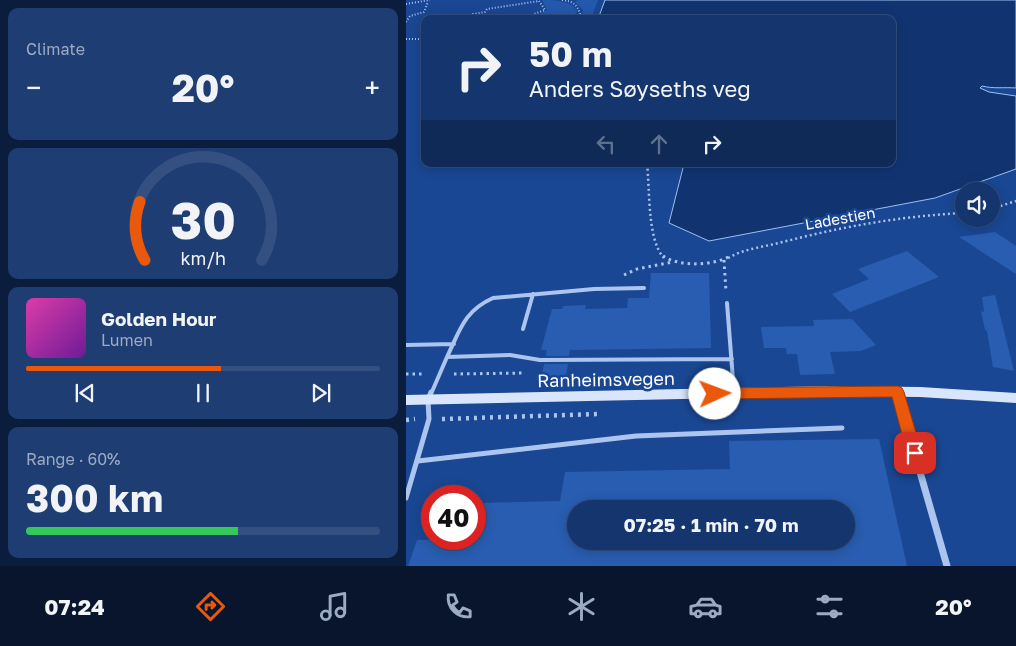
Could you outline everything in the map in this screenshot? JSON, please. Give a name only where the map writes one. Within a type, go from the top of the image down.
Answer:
[{"type":"street","name":"Ranheimsvegen","points":[[406,400],[734,393],[898,392],[1016,398]]},
{"type":"street","points":[[898,392],[947,566]]},
{"type":"lane","points":[[406,498],[429,419],[428,400],[468,314],[479,304],[493,298],[533,294],[594,289],[644,288]]},
{"type":"lane","points":[[523,330],[533,294]]},
{"type":"lane","points":[[727,303],[734,393]]},
{"type":"lane","points":[[406,345],[454,344]]},
{"type":"lane","points":[[448,357],[510,355],[540,360],[732,359]]},
{"type":"lane","points":[[418,461],[636,436],[842,428]]},
{"type":"path","points":[[562,0],[578,7],[579,15]]},
{"type":"path","points":[[570,2],[574,0]]},
{"type":"path","points":[[406,4],[429,1]]},
{"type":"path","points":[[406,22],[410,16],[424,12],[429,1]]},
{"type":"path","points":[[471,15],[485,12],[487,9],[494,7],[540,1],[544,10],[534,15]]},
{"type":"path","points":[[406,39],[421,39]]},
{"type":"path","points":[[647,167],[655,244],[663,257],[675,262]]},
{"type":"path","points":[[1000,206],[1016,201]]},
{"type":"path","name":"Ladestien","points":[[594,289],[637,269],[675,262],[724,260],[729,256],[809,235],[931,214],[955,213]]},
{"type":"path","points":[[724,260],[727,303]]},
{"type":"path","points":[[406,420],[607,414]]},
{"type":"shaded area","points":[[542,0],[562,1],[574,7],[577,11],[576,15],[540,15],[547,10]]},
{"type":"shaded area","points":[[578,0],[598,0],[592,15],[581,15],[583,10],[575,2]]},
{"type":"shaded area","points":[[605,0],[1016,0],[1016,88],[982,86],[980,88],[989,92],[1016,96],[1016,169],[980,182],[955,182],[955,191],[935,198],[709,241],[669,223],[683,167],[896,167],[896,15],[599,15]]},
{"type":"building","points":[[995,232],[1016,246],[1016,274],[959,237]]},
{"type":"building","points":[[907,251],[939,277],[850,312],[832,294],[869,279],[858,269]]},
{"type":"building","points":[[651,273],[709,273],[711,348],[570,350],[569,356],[546,356],[547,350],[541,350],[552,309],[562,309],[563,306],[586,305],[585,309],[627,308],[628,298],[649,298]]},
{"type":"building","points":[[995,295],[1014,371],[993,367],[987,331],[985,330],[981,311],[984,312],[982,297]]},
{"type":"building","points":[[852,319],[876,345],[861,351],[830,352],[835,374],[800,375],[797,354],[787,354],[786,348],[764,348],[761,327],[814,326],[813,320]]},
{"type":"building","points":[[544,364],[568,364],[565,382],[540,383]]},
{"type":"building","points":[[879,439],[907,566],[408,566],[417,540],[421,540],[421,550],[486,550],[486,503],[560,501],[565,472],[730,469],[729,441]]},
{"type":"route","points":[[715,394],[827,391],[898,392],[915,453]]}]
